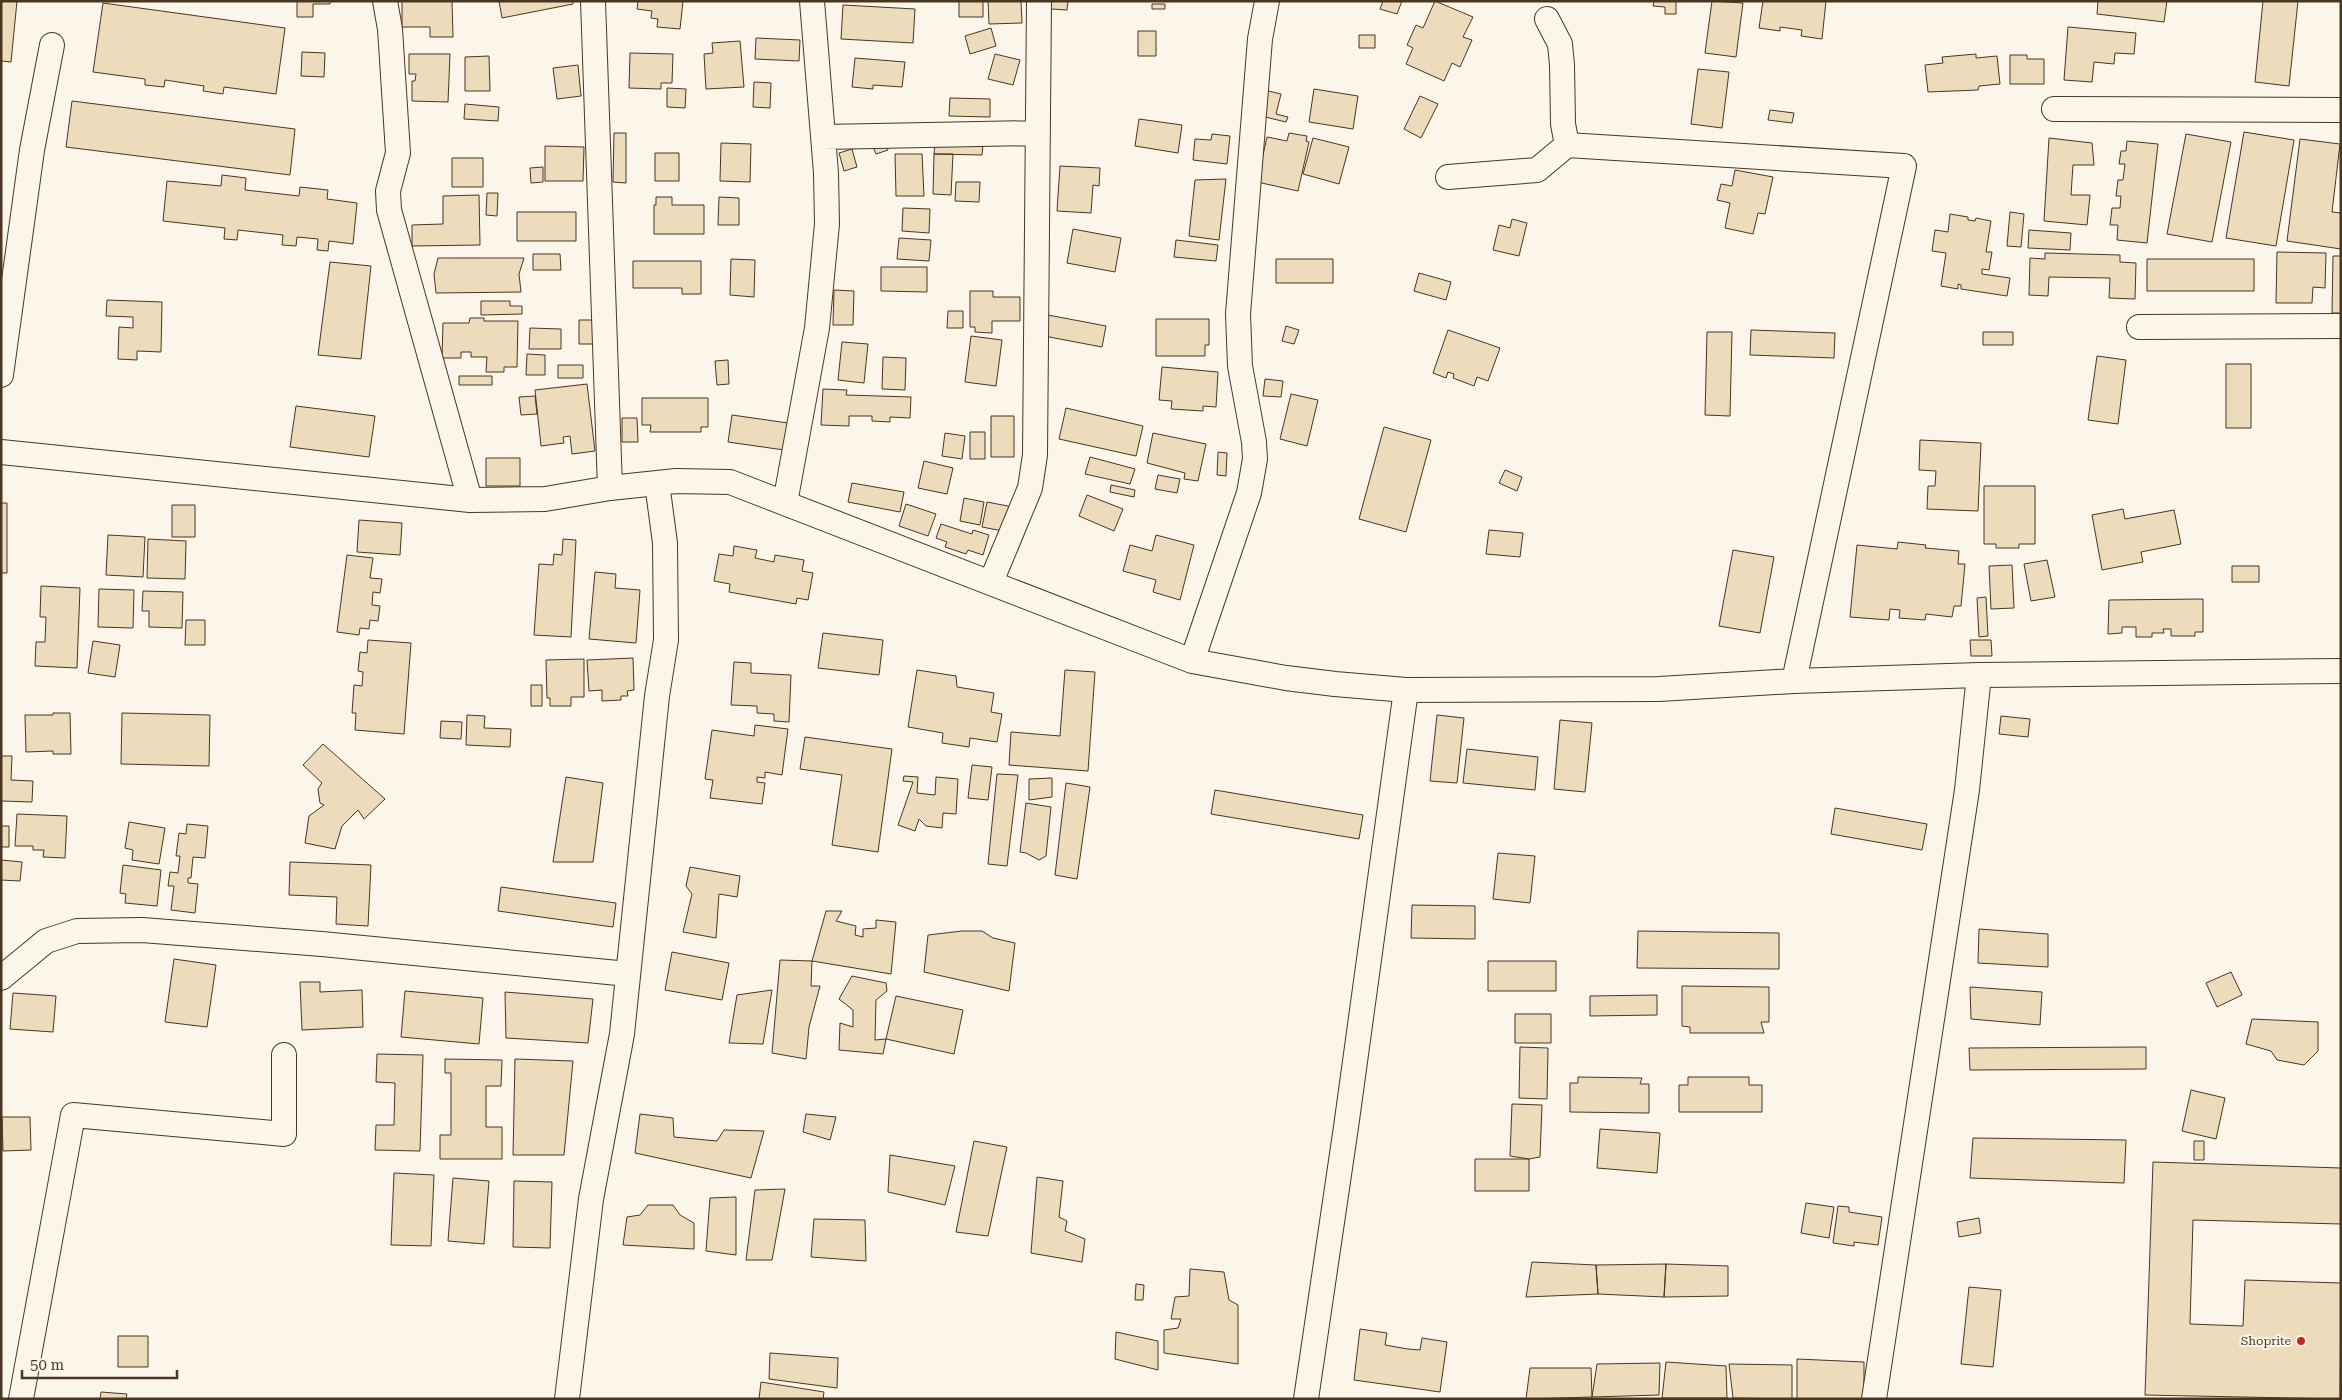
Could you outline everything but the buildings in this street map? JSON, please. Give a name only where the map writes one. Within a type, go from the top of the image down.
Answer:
[{"type":"street","points":[[385,1],[390,29],[398,153],[388,190],[390,210],[470,500]]},
{"type":"street","points":[[594,1],[610,488]]},
{"type":"street","points":[[785,503],[817,328],[827,224],[823,137],[812,1]]},
{"type":"street","points":[[991,582],[1030,488],[1035,455],[1039,1]]},
{"type":"street","points":[[1192,661],[1252,477],[1254,442],[1240,366],[1238,314],[1259,46],[1267,1]]},
{"type":"street","points":[[1547,19],[1560,44],[1563,124],[1567,145]]},
{"type":"street","points":[[1,375],[32,150],[52,45]]},
{"type":"street","points":[[2054,109],[2341,110]]},
{"type":"street","points":[[823,137],[1038,133]]},
{"type":"street","points":[[1448,177],[1537,170],[1567,145],[1904,166],[1794,681]]},
{"type":"street","points":[[2139,327],[2341,326]]},
{"type":"street","points":[[1,452],[470,500],[545,499],[610,488],[676,481],[730,482],[1192,661],[1286,678],[1406,690],[1659,689],[1794,681],[1980,675],[2341,671]]},
{"type":"street","points":[[567,1399],[591,1198],[619,1053],[658,696],[666,640],[666,543],[657,483]]},
{"type":"street","points":[[1874,1399],[1967,790],[1980,675]]},
{"type":"street","points":[[1306,1399],[1346,1127],[1406,690]]},
{"type":"street","points":[[1,978],[46,941],[77,932],[142,930],[332,945],[628,974]]},
{"type":"street","points":[[21,1399],[73,1115],[284,1134],[284,1055]]},
{"type":"place","name":"Shoprite","points":[[2301,1341]]}]
